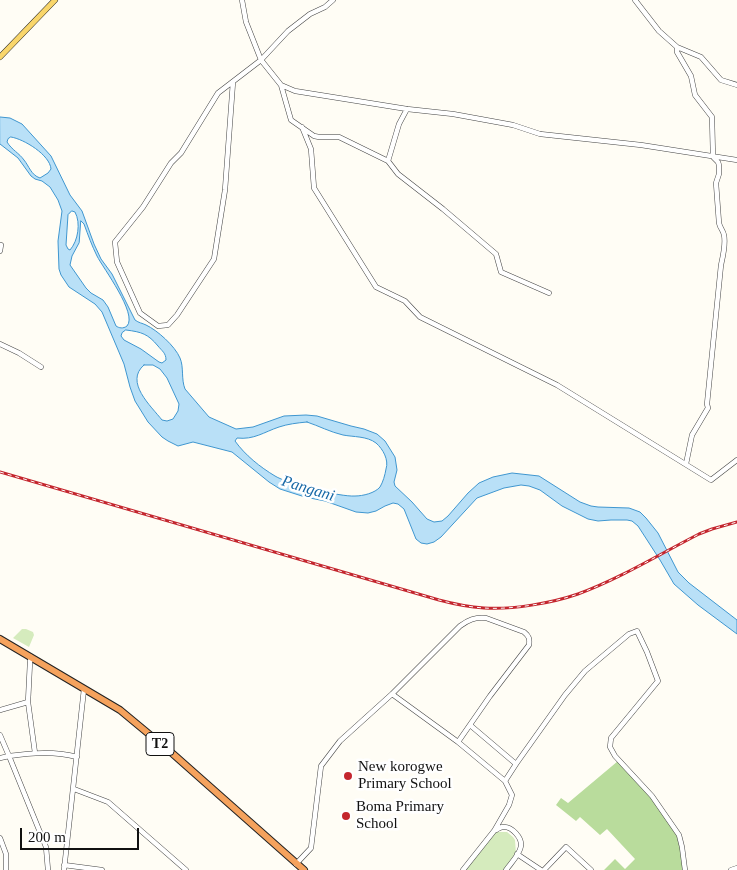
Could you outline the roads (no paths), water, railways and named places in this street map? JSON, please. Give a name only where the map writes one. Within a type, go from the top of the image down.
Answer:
[{"type":"highway","name":"T2","points":[[0,639],[120,710],[173,754],[304,870]]},
{"type":"main road","points":[[0,57],[55,0]]},
{"type":"street","points":[[242,0],[246,22],[261,60],[280,85],[291,120],[314,136],[339,136],[388,161],[398,174],[496,254],[501,272],[550,293]]},
{"type":"street","points":[[233,82],[225,190],[214,259],[177,315],[168,325],[158,326],[140,313],[117,262],[115,242],[143,207],[171,163],[181,152],[218,93],[261,60],[288,31],[310,14],[333,0]]},
{"type":"street","points":[[635,0],[659,31],[677,47],[701,57],[721,80],[737,85]]},
{"type":"street","points":[[677,47],[677,52],[691,76],[695,95],[712,117],[713,156],[720,165],[716,183],[720,228],[724,233],[724,250],[708,408],[692,435],[686,464]]},
{"type":"street","points":[[280,85],[295,91],[407,110],[453,114],[487,120],[513,125],[540,134],[642,145],[737,160]]},
{"type":"street","points":[[388,161],[399,124],[407,110]]},
{"type":"street","points":[[302,127],[311,149],[314,188],[376,288],[405,302],[420,317],[557,385],[711,480],[737,460]]},
{"type":"street","points":[[0,244],[0,251]]},
{"type":"street","points":[[0,344],[19,352],[41,367]]},
{"type":"street","points":[[296,864],[311,848],[321,766],[340,741],[392,694],[460,626],[469,620],[479,617],[486,618],[524,632],[528,635],[529,645],[458,742]]},
{"type":"street","points":[[505,781],[565,695],[585,671],[629,634],[637,631],[658,681],[611,738],[610,747],[615,756],[652,796],[679,835],[685,870]]},
{"type":"street","points":[[31,657],[28,702],[30,704],[35,752]]},
{"type":"street","points":[[84,689],[64,868],[102,870]]},
{"type":"street","points":[[392,694],[458,742],[505,781],[512,795],[509,805],[494,831],[463,870]]},
{"type":"street","points":[[0,710],[28,702]]},
{"type":"street","points":[[470,724],[516,764]]},
{"type":"street","points":[[0,735],[46,847],[48,870]]},
{"type":"street","points":[[0,758],[35,752],[76,757]]},
{"type":"street","points":[[74,789],[108,802],[186,870]]},
{"type":"street","points":[[494,831],[503,826],[509,828],[520,838],[521,845],[506,870]]},
{"type":"street","points":[[0,838],[6,854],[6,870]]},
{"type":"street","points":[[517,854],[542,870],[566,847],[591,870]]},
{"type":"street","points":[[731,870],[737,868]]},
{"type":"water","name":"Pangani","points":[[0,117],[10,118],[22,124],[51,156],[70,195],[82,211],[101,259],[112,274],[135,320],[155,331],[178,353],[185,389],[209,417],[236,429],[253,427],[284,416],[317,416],[377,434],[385,441],[395,457],[397,470],[395,486],[427,519],[434,522],[442,521],[448,516],[479,483],[493,477],[512,473],[539,476],[580,502],[591,506],[629,508],[640,512],[658,533],[678,572],[689,583],[737,620],[737,634],[698,605],[674,584],[638,526],[632,521],[598,521],[588,519],[562,506],[540,490],[529,486],[521,485],[504,488],[477,498],[441,537],[427,544],[421,543],[416,539],[404,509],[398,504],[393,503],[368,513],[356,512],[325,501],[280,489],[232,452],[193,442],[178,446],[168,441],[148,422],[135,401],[124,364],[102,312],[95,304],[69,287],[61,275],[58,241],[62,211],[58,200],[50,187],[31,176],[18,158],[0,144]],"holes":[[[11,137],[16,138],[36,148],[50,164],[51,169],[48,173],[40,178],[34,175],[26,162],[9,145],[8,139]],[[72,211],[77,216],[78,232],[70,250],[66,245],[68,215]],[[81,221],[97,256],[124,302],[128,312],[129,320],[127,326],[124,328],[116,326],[103,300],[86,288],[70,265],[72,256],[79,243]],[[126,330],[148,336],[163,352],[166,360],[162,363],[159,362],[124,340],[121,336]],[[144,365],[153,365],[160,369],[167,378],[179,404],[178,411],[173,419],[162,420],[141,394],[137,379]],[[307,422],[338,434],[364,438],[376,443],[383,451],[387,462],[380,487],[365,495],[348,496],[291,483],[275,476],[258,465],[235,441],[237,438],[254,437],[282,426]]]},
{"type":"railway","points":[[0,472],[439,600],[484,608],[532,605],[578,594],[624,574],[699,534],[737,522]]},
{"type":"place","name":"New korogwe Primary School","points":[[348,776]]},
{"type":"place","name":"Boma Primary School","points":[[346,816]]}]
